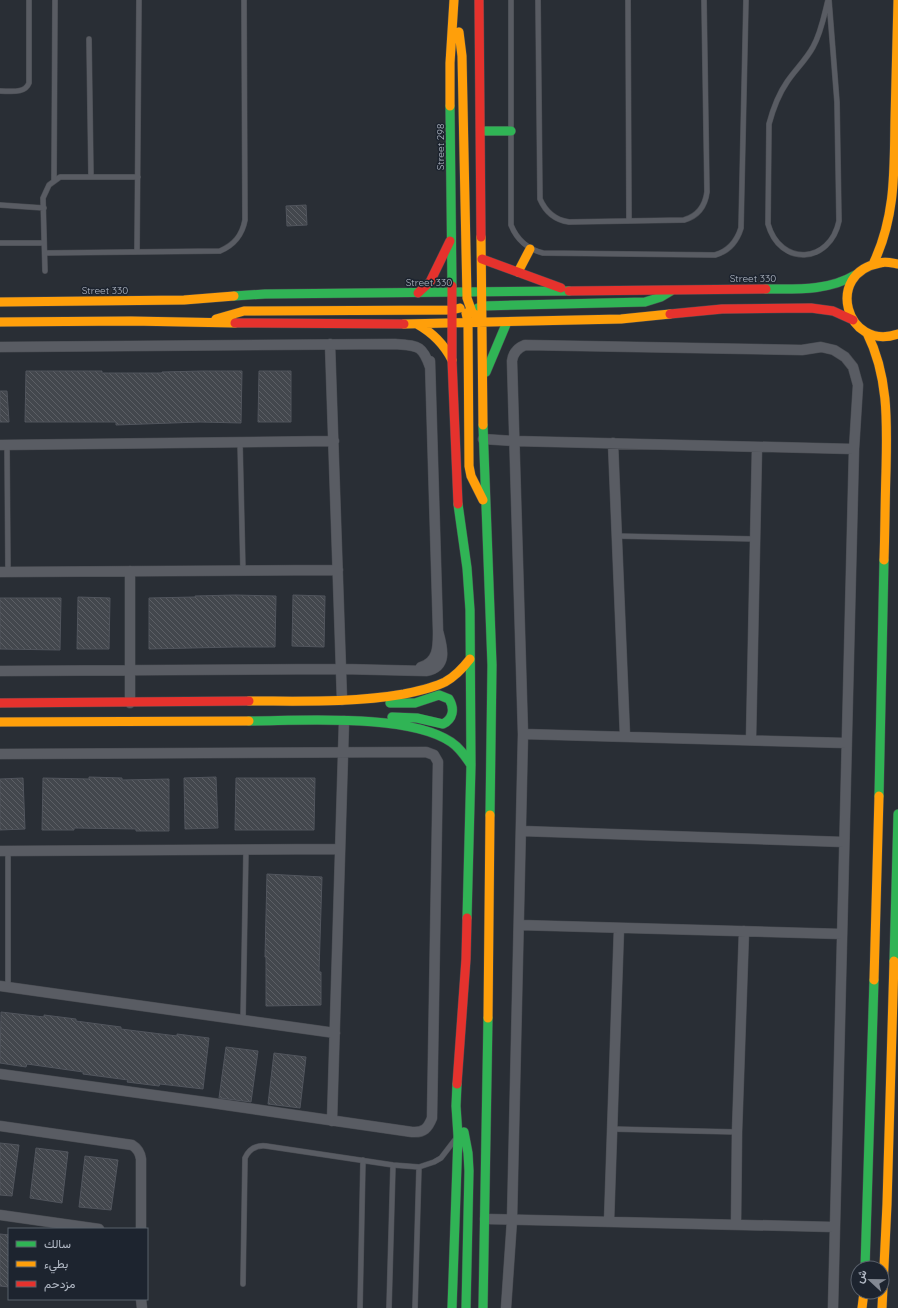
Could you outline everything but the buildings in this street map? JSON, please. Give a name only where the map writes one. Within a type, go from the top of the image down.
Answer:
[{"type":"street","points":[[479,0],[485,505],[490,588],[492,665],[483,1308]]},
{"type":"street","points":[[898,0],[892,194],[886,235],[874,262],[890,262],[898,264]]},
{"type":"street","points":[[454,2],[462,56],[468,322],[469,466],[471,476],[485,505]]},
{"type":"street","name":"Street 298","points":[[454,2],[450,63],[452,360],[457,499],[469,591],[471,765],[466,959],[456,1106]]},
{"type":"street","points":[[481,131],[511,131]]},
{"type":"street","points":[[418,293],[430,282],[452,238]]},
{"type":"street","points":[[518,272],[530,248]]},
{"type":"street","points":[[482,259],[569,291]]},
{"type":"street","name":"Street 330","points":[[0,302],[184,300],[264,294],[810,289],[833,286],[855,276],[860,270],[874,262]]},
{"type":"street","points":[[855,276],[848,290],[847,298],[849,313],[853,320],[866,332],[879,337],[887,337],[898,334]]},
{"type":"street","points":[[205,323],[225,315],[244,311],[452,310],[482,306],[640,302],[656,300],[673,290]]},
{"type":"street","points":[[452,323],[482,292]]},
{"type":"street","points":[[452,293],[467,309],[483,322]]},
{"type":"street","points":[[0,322],[131,321],[205,323],[417,324],[621,319],[722,310],[811,308],[833,311],[853,320]]},
{"type":"street","points":[[483,378],[507,322]]},
{"type":"street","points":[[417,324],[438,338],[446,348],[452,360]]},
{"type":"street","points":[[865,1260],[877,874],[887,427],[881,367],[866,332]]},
{"type":"street","points":[[0,347],[395,344],[408,341],[425,343],[430,349],[431,353],[430,367],[438,631],[437,650],[434,658],[424,666],[408,670],[0,671]]},
{"type":"street","points":[[330,344],[342,700]]},
{"type":"street","points":[[506,1308],[512,1220],[523,734],[512,361],[514,353],[517,349],[525,345],[802,350],[821,347],[840,353],[853,367],[857,379],[846,743],[833,1308]]},
{"type":"street","points":[[484,439],[854,449]]},
{"type":"street","points":[[3,445],[334,441]]},
{"type":"street","points":[[613,443],[625,736]]},
{"type":"street","points":[[751,740],[757,447]]},
{"type":"street","points":[[4,572],[338,570]]},
{"type":"street","points":[[130,571],[130,703]]},
{"type":"street","points":[[0,703],[342,700],[397,695],[435,686],[456,675],[470,659]]},
{"type":"street","points":[[342,700],[360,703],[415,703],[439,695],[449,698],[452,705],[451,717],[443,724],[411,717],[365,718],[355,721]]},
{"type":"street","points":[[332,1121],[344,721]]},
{"type":"street","points":[[0,722],[355,721],[398,726],[434,734],[456,745],[465,754],[471,765]]},
{"type":"street","points":[[523,734],[846,743]]},
{"type":"street","points":[[0,754],[426,752],[434,755],[438,762],[432,1118],[426,1130],[417,1133],[0,1074]]},
{"type":"street","points":[[882,1308],[887,1204],[898,814]]},
{"type":"street","points":[[522,831],[844,842]]},
{"type":"street","points":[[4,851],[340,849]]},
{"type":"street","points":[[519,925],[842,934]]},
{"type":"street","points":[[609,1222],[618,928]]},
{"type":"street","points":[[736,1224],[737,1132],[744,931]]},
{"type":"street","points":[[4,986],[335,1033]]},
{"type":"street","points":[[452,1308],[458,1136],[456,1106]]},
{"type":"street","points":[[456,1106],[465,1134],[469,1171],[466,1308]]},
{"type":"street","points":[[0,1126],[132,1145],[135,1147],[138,1150],[141,1159],[141,1228]]},
{"type":"street","points":[[0,1215],[92,1228]]},
{"type":"street","points":[[485,1219],[834,1227]]},
{"type":"street","points":[[507,1292],[509,1301],[513,1308]]},
{"type":"street","points":[[483,1295],[491,1308]]},
{"type":"lane","points":[[0,90],[22,90],[28,86],[29,83],[29,0]]},
{"type":"lane","points":[[54,180],[55,0]]},
{"type":"lane","points":[[137,252],[139,0]]},
{"type":"lane","points":[[44,253],[220,251],[232,245],[241,234],[245,220],[244,0]]},
{"type":"lane","points":[[511,0],[511,225],[520,240],[530,248],[543,253],[715,255],[731,246],[741,228],[746,0]]},
{"type":"lane","points":[[538,0],[540,199],[551,215],[563,221],[569,222],[684,220],[698,213],[704,204],[707,192],[704,0]]},
{"type":"lane","points":[[628,0],[629,221]]},
{"type":"lane","points":[[828,0],[837,102],[839,221],[834,236],[824,248],[815,253],[805,255],[794,254],[785,250],[777,243],[771,234],[768,224],[769,124],[779,95],[787,82],[809,54],[817,40],[828,0]]},
{"type":"lane","points":[[89,39],[91,177]]},
{"type":"lane","points":[[45,271],[44,198],[45,191],[54,180],[60,177],[138,177]]},
{"type":"lane","points":[[0,205],[44,208]]},
{"type":"lane","points":[[0,243],[44,243]]},
{"type":"lane","points":[[240,442],[243,571]]},
{"type":"lane","points":[[3,445],[4,572]]},
{"type":"lane","points":[[616,536],[755,539]]},
{"type":"lane","points":[[243,1020],[246,850]]},
{"type":"lane","points":[[4,851],[4,986]]},
{"type":"lane","points":[[612,1128],[737,1132]]},
{"type":"lane","points":[[243,1284],[245,1158],[249,1151],[262,1145],[393,1165],[419,1167],[427,1165],[440,1158],[458,1136]]},
{"type":"lane","points":[[360,1308],[363,1160]]},
{"type":"lane","points":[[388,1308],[393,1165]]},
{"type":"lane","points":[[415,1308],[419,1167]]},
{"type":"traffic: fast","points":[[450,106],[452,286]]},
{"type":"traffic: fast","points":[[481,131],[511,131]]},
{"type":"traffic: fast","points":[[766,289],[812,288],[834,284],[855,275]]},
{"type":"traffic: fast","points":[[234,296],[265,294],[569,291]]},
{"type":"traffic: fast","points":[[474,310],[482,306],[645,302],[661,297],[671,291]]},
{"type":"traffic: fast","points":[[486,372],[507,322]]},
{"type":"traffic: fast","points":[[483,425],[492,665],[490,815]]},
{"type":"traffic: fast","points":[[458,504],[467,568],[470,610],[471,765],[467,918]]},
{"type":"traffic: fast","points":[[879,796],[884,560]]},
{"type":"traffic: fast","points":[[390,703],[415,703],[439,695],[449,699],[452,706],[451,717],[443,724],[417,718],[392,717]]},
{"type":"traffic: fast","points":[[249,721],[324,720],[409,726],[432,733],[451,742],[460,750],[471,765]]},
{"type":"traffic: fast","points":[[894,961],[898,814]]},
{"type":"traffic: fast","points":[[865,1260],[874,980]]},
{"type":"traffic: fast","points":[[483,1308],[488,1018]]},
{"type":"traffic: fast","points":[[452,1308],[458,1136],[456,1106],[457,1084]]},
{"type":"traffic: fast","points":[[464,1132],[468,1153],[469,1171],[466,1308]]},
{"type":"traffic: slow","points":[[450,106],[450,63],[454,0]]},
{"type":"traffic: slow","points":[[874,262],[886,227],[890,209],[894,174],[898,0]]},
{"type":"traffic: slow","points":[[459,32],[462,56],[467,298],[472,312],[483,322]]},
{"type":"traffic: slow","points":[[481,237],[483,425]]},
{"type":"traffic: slow","points":[[518,272],[530,249]]},
{"type":"traffic: slow","points":[[898,264],[882,262],[863,270],[852,281],[847,295],[848,309],[855,322],[865,332],[880,337],[898,334]]},
{"type":"traffic: slow","points":[[0,302],[184,300],[234,296]]},
{"type":"traffic: slow","points":[[216,319],[244,311],[452,310],[460,308]]},
{"type":"traffic: slow","points":[[466,313],[468,322],[469,466],[471,476],[483,500]]},
{"type":"traffic: slow","points":[[404,324],[621,319],[670,314]]},
{"type":"traffic: slow","points":[[0,322],[131,321],[235,323]]},
{"type":"traffic: slow","points":[[417,324],[438,339],[452,360]]},
{"type":"traffic: slow","points":[[867,333],[879,367],[885,401],[887,436],[884,560]]},
{"type":"traffic: slow","points":[[249,701],[346,700],[404,694],[430,688],[445,682],[459,672],[470,659]]},
{"type":"traffic: slow","points":[[0,722],[249,721]]},
{"type":"traffic: slow","points":[[874,980],[879,796]]},
{"type":"traffic: slow","points":[[488,1018],[490,815]]},
{"type":"traffic: slow","points":[[882,1308],[887,1204],[894,961]]},
{"type":"traffic: slow","points":[[862,1308],[863,1300]]},
{"type":"traffic: jam","points":[[479,0],[481,237]]},
{"type":"traffic: jam","points":[[418,293],[430,282],[450,241]]},
{"type":"traffic: jam","points":[[482,259],[561,288]]},
{"type":"traffic: jam","points":[[452,286],[452,360],[458,504]]},
{"type":"traffic: jam","points":[[569,291],[766,289]]},
{"type":"traffic: jam","points":[[670,314],[722,309],[811,308],[833,311],[853,320]]},
{"type":"traffic: jam","points":[[235,323],[404,324]]},
{"type":"traffic: jam","points":[[0,703],[249,701]]},
{"type":"traffic: jam","points":[[457,1084],[466,959],[467,918]]}]
